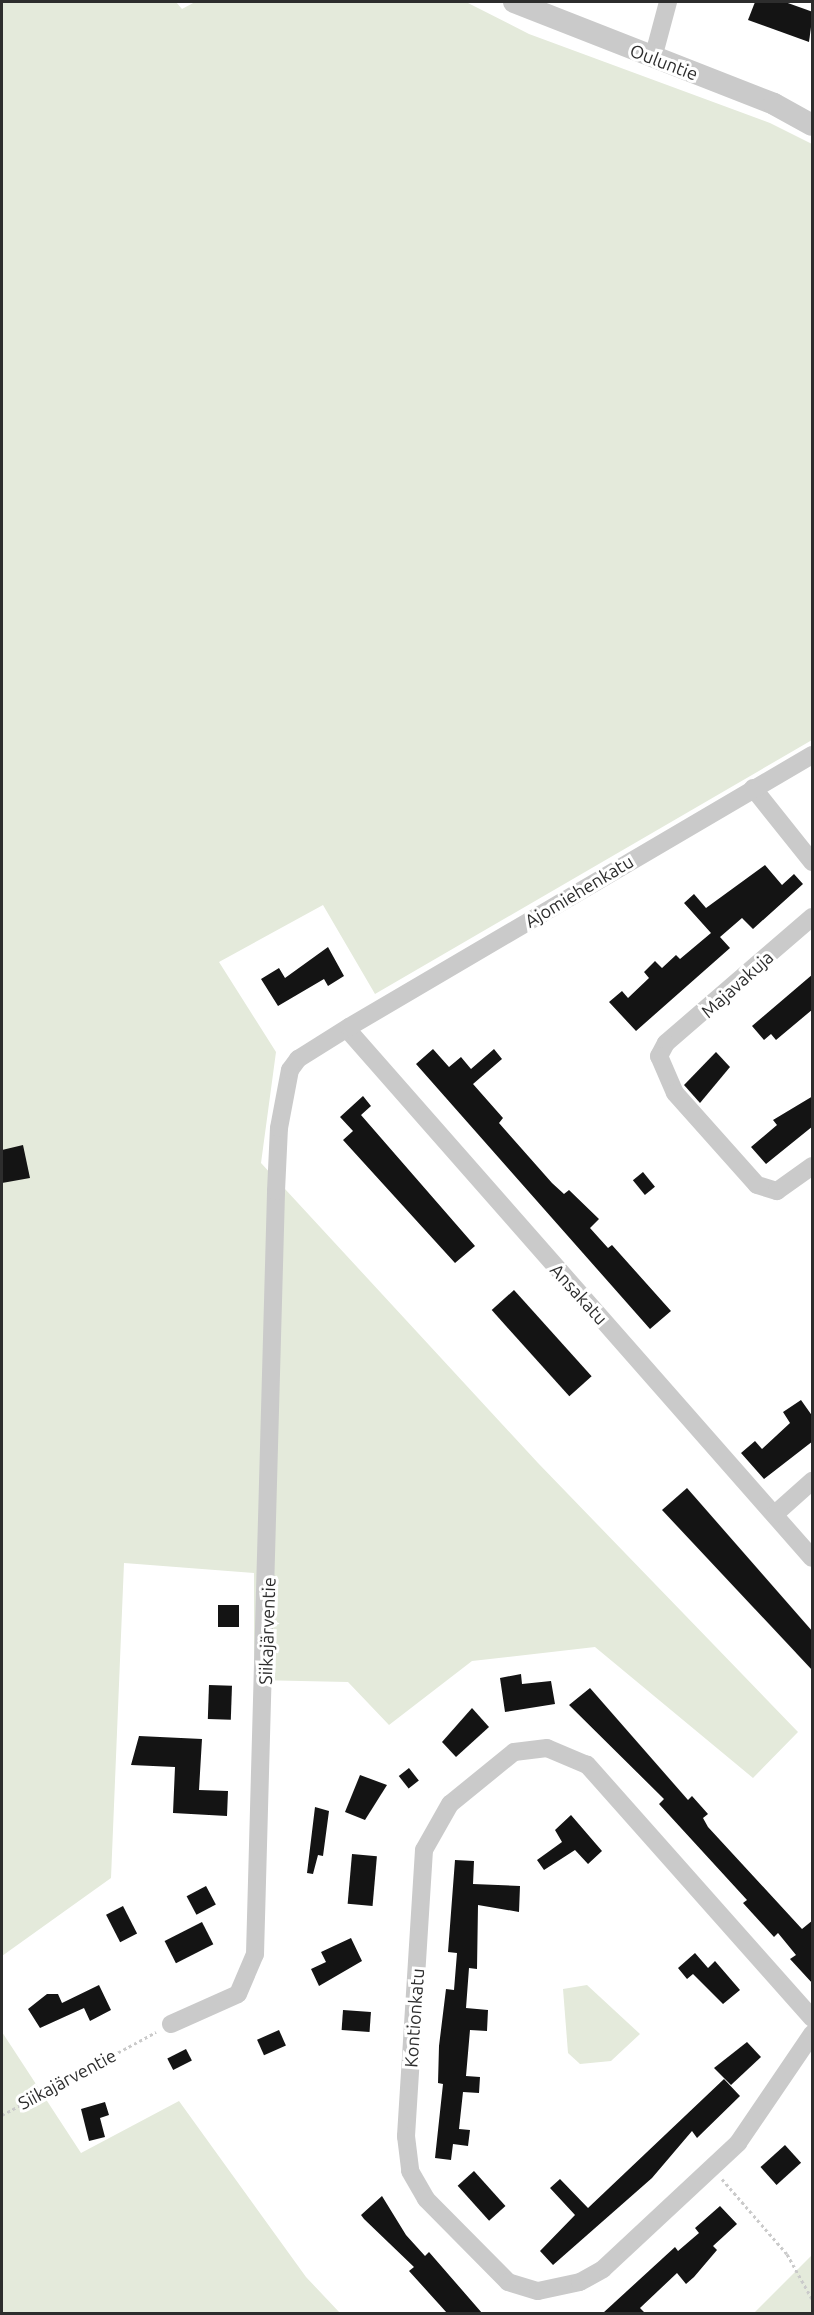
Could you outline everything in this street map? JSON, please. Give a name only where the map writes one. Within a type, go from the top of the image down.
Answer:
[{"type":"street","name":"Ouluntie","points":[[514,2],[813,125]]},
{"type":"street","points":[[652,58],[668,2]]},
{"type":"street","name":"Ajomiehenkatu","points":[[346,1029],[813,755]]},
{"type":"street","points":[[753,789],[813,862]]},
{"type":"street","name":"Majavakuja","points":[[813,917],[661,1051],[668,1083],[750,1179],[771,1191],[792,1184],[813,1166]]},
{"type":"street","name":"Ansakatu","points":[[346,1029],[813,1558]]},
{"type":"street","name":"Siikajärventie","points":[[171,2024],[238,1994],[253,1966],[279,1128],[294,1064],[346,1029]]},
{"type":"street","points":[[775,1514],[813,1481]]},
{"type":"street","name":"Kontionkatu","points":[[813,2018],[580,1759],[547,1748],[514,1752],[485,1771],[440,1816],[420,1873],[406,2136],[410,2171],[426,2199],[498,2275],[520,2288],[549,2290],[603,2269],[712,2167],[751,2127],[813,2034]]},
{"type":"path","name":"Siikajärventie","points":[[2,2115],[171,2024]]},
{"type":"path","points":[[712,2167],[787,2254],[813,2299]]},
{"type":"green space","points":[[2,2],[176,2],[182,9],[195,2],[466,2],[529,34],[770,123],[812,144],[812,740],[375,994],[323,905],[219,962],[276,1052],[261,1163],[538,1463],[798,1732],[753,1778],[595,1647],[472,1661],[389,1725],[348,1682],[254,1680],[254,1573],[124,1563],[111,1878],[2,1956]]},
{"type":"green space","points":[[587,1985],[640,2034],[611,2061],[580,2064],[568,2053],[563,1989]]},
{"type":"green space","points":[[2,2032],[81,2153],[179,2101],[306,2277],[340,2313],[2,2313]]},
{"type":"green space","points":[[812,2255],[812,2313],[754,2313]]},
{"type":"building","points":[[755,2],[785,2],[813,12],[809,42],[748,20]]},
{"type":"building","points":[[765,865],[782,885],[794,874],[803,884],[753,929],[742,918],[720,937],[730,948],[636,1031],[609,1002],[622,991],[628,998],[649,978],[644,972],[655,961],[662,968],[676,955],[680,959],[711,933],[684,903],[694,894],[706,908]]},
{"type":"building","points":[[328,947],[344,976],[328,986],[324,979],[278,1006],[261,979],[279,968],[285,978]]},
{"type":"building","points":[[813,974],[813,1009],[776,1040],[771,1034],[764,1040],[752,1026]]},
{"type":"building","points":[[433,1049],[449,1067],[461,1057],[471,1069],[494,1049],[502,1059],[473,1084],[503,1118],[499,1123],[552,1183],[564,1194],[569,1190],[599,1219],[590,1228],[608,1248],[612,1245],[671,1311],[650,1329],[416,1064]]},
{"type":"building","points":[[716,1052],[730,1067],[700,1103],[684,1085]]},
{"type":"building","points":[[363,1096],[371,1106],[361,1115],[475,1246],[455,1263],[343,1140],[353,1131],[340,1117]]},
{"type":"building","points":[[813,1096],[813,1126],[766,1164],[751,1147],[777,1125],[773,1120]]},
{"type":"building","points":[[23,1145],[30,1178],[2,1183],[2,1150]]},
{"type":"building","points":[[643,1172],[655,1187],[645,1195],[633,1180]]},
{"type":"building","points":[[514,1290],[592,1376],[569,1396],[492,1310]]},
{"type":"building","points":[[801,1400],[813,1417],[813,1441],[764,1479],[741,1453],[755,1441],[762,1449],[790,1423],[783,1412]]},
{"type":"building","points":[[687,1488],[813,1632],[813,1671],[662,1510]]},
{"type":"building","points":[[218,1605],[239,1605],[239,1627],[218,1627]]},
{"type":"building","points":[[521,1674],[522,1684],[551,1681],[555,1704],[505,1712],[500,1678]]},
{"type":"building","points":[[209,1685],[232,1686],[231,1720],[208,1719]]},
{"type":"building","points":[[590,1688],[688,1800],[692,1796],[708,1814],[703,1818],[708,1827],[802,1929],[813,1920],[813,1984],[790,1959],[796,1955],[778,1933],[774,1937],[743,1903],[747,1900],[659,1804],[664,1799],[569,1705]]},
{"type":"building","points":[[472,1708],[489,1727],[456,1757],[442,1742]]},
{"type":"building","points":[[139,1736],[202,1739],[199,1790],[228,1791],[227,1816],[173,1813],[175,1767],[131,1765]]},
{"type":"building","points":[[409,1768],[419,1781],[409,1789],[399,1776]]},
{"type":"building","points":[[360,1775],[387,1785],[365,1820],[345,1812]]},
{"type":"building","points":[[315,1807],[329,1811],[323,1856],[318,1855],[313,1874],[307,1873]]},
{"type":"building","points":[[571,1815],[602,1851],[588,1864],[575,1850],[544,1870],[537,1860],[562,1842],[555,1830]]},
{"type":"building","points":[[352,1854],[377,1856],[373,1906],[348,1904]]},
{"type":"building","points":[[455,1860],[474,1861],[473,1884],[520,1886],[519,1912],[478,1905],[477,1969],[469,1968],[466,2008],[488,2010],[487,2031],[470,2030],[466,2076],[480,2077],[479,2093],[463,2092],[459,2129],[470,2130],[468,2146],[453,2144],[451,2160],[435,2158],[443,2084],[438,2083],[439,2046],[446,1989],[454,1990],[457,1953],[448,1952]]},
{"type":"building","points":[[206,1886],[216,1905],[196,1915],[187,1896]]},
{"type":"building","points":[[123,1906],[137,1934],[120,1942],[106,1915]]},
{"type":"building","points":[[202,1922],[213,1944],[176,1963],[165,1941]]},
{"type":"building","points":[[351,1938],[362,1961],[319,1986],[311,1969],[326,1962],[321,1952]]},
{"type":"building","points":[[695,1953],[708,1968],[715,1961],[740,1990],[723,2004],[693,1974],[687,1979],[678,1968]]},
{"type":"building","points":[[99,1985],[111,2010],[90,2021],[84,2008],[40,2028],[28,2009],[47,1994],[58,1994],[62,2003]]},
{"type":"building","points":[[343,2010],[371,2012],[370,2032],[342,2030]]},
{"type":"building","points":[[279,2030],[286,2046],[264,2055],[257,2040]]},
{"type":"building","points":[[747,2042],[761,2057],[731,2085],[714,2068]]},
{"type":"building","points":[[186,2049],[192,2061],[173,2070],[167,2059]]},
{"type":"building","points":[[724,2079],[740,2096],[697,2138],[692,2131],[652,2178],[553,2265],[540,2251],[575,2215],[550,2188],[560,2179],[588,2208]]},
{"type":"building","points":[[105,2102],[109,2115],[100,2118],[105,2137],[89,2141],[81,2109]]},
{"type":"building","points":[[785,2145],[801,2163],[777,2185],[760,2167]]},
{"type":"building","points":[[474,2171],[505,2206],[489,2221],[458,2186]]},
{"type":"building","points":[[382,2196],[406,2235],[425,2256],[429,2252],[482,2313],[447,2313],[409,2271],[414,2267],[364,2219],[361,2215]]},
{"type":"building","points":[[720,2206],[737,2224],[713,2246],[717,2250],[694,2277],[686,2284],[677,2273],[640,2308],[645,2313],[603,2313],[675,2247],[678,2251],[699,2233],[695,2228]]}]
